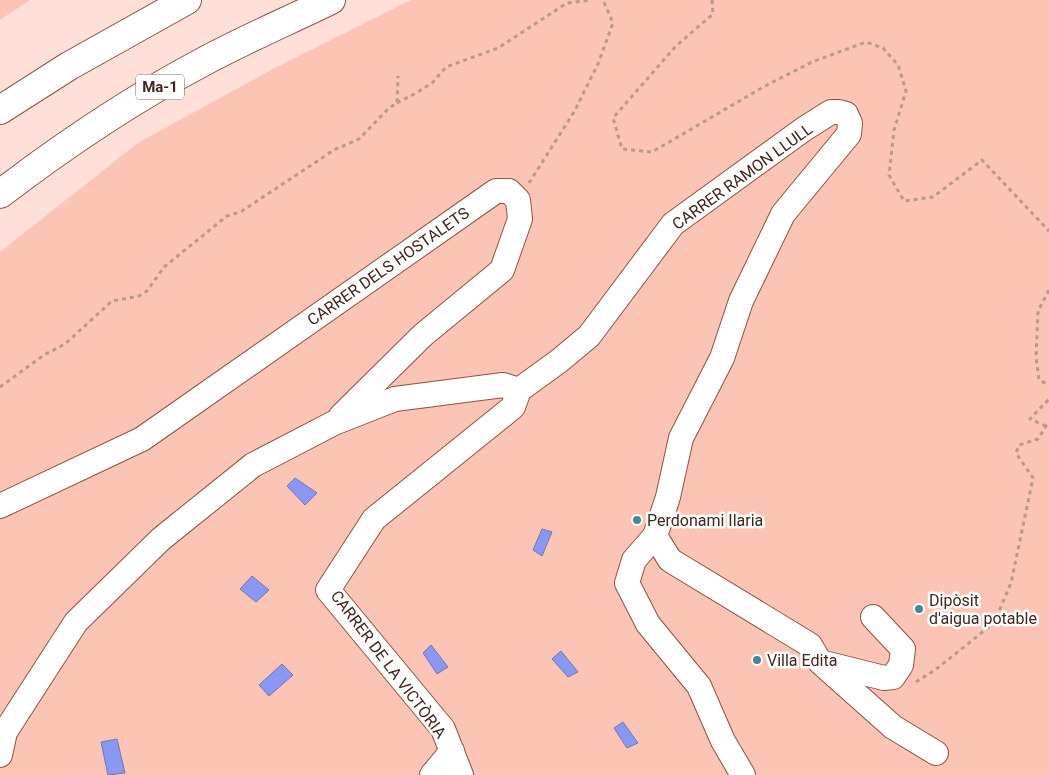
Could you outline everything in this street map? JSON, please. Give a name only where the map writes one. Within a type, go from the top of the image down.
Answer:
[{"type":"highway","points":[[0,110],[69,66],[187,0]]},
{"type":"highway","name":"Ma-1","points":[[0,194],[112,116],[200,64],[331,0]]},
{"type":"street","name":"CARRER RAMON LLULL","points":[[519,390],[559,361],[588,336],[673,224],[804,129],[831,112],[846,114],[850,123],[849,134],[783,214],[741,302],[722,358],[682,438],[668,497],[655,536]]},
{"type":"street","name":"CARRER DELS HOSTALETS","points":[[0,506],[142,438],[496,191],[509,191],[518,200]]},
{"type":"street","points":[[334,423],[423,335],[502,270],[520,219],[518,200]]},
{"type":"street","points":[[0,755],[5,732],[76,622],[161,539],[253,465],[334,423],[395,399],[503,385],[519,390]]},
{"type":"street","name":"CARRER DE LA VICTÒRIA","points":[[461,775],[443,729],[328,590],[374,519],[513,407],[519,390]]},
{"type":"street","points":[[743,775],[723,741],[699,686],[648,624],[626,583],[634,560],[655,536],[670,560],[810,646],[820,662],[893,727],[936,753]]},
{"type":"street","points":[[820,662],[884,678],[893,677],[901,665],[903,649],[874,617]]},
{"type":"street","points":[[432,775],[452,751]]},
{"type":"path","points":[[0,387],[44,355],[65,344],[112,301],[139,296],[147,291],[164,267],[227,216],[242,211],[334,150],[359,139],[389,108],[426,87],[446,67],[498,48],[567,3],[591,0]]},
{"type":"path","points":[[518,200],[574,112],[598,64],[613,23],[603,0]]},
{"type":"path","points":[[397,103],[398,76]]},
{"type":"path","points":[[1049,290],[1038,311],[1036,356],[1040,380],[1049,385]]},
{"type":"path","points":[[912,685],[935,670],[994,624],[1011,583],[1034,478],[1016,454],[1018,445],[1038,439],[1047,425],[1030,419],[1049,399]]},
{"type":"shaded area","points":[[0,0],[30,0],[0,20]]},
{"type":"shaded area","points":[[411,0],[1049,0],[1049,775],[0,775],[0,252],[138,143],[273,69]]},
{"type":"water","points":[[295,478],[317,493],[305,505],[287,486]]},
{"type":"water","points":[[542,529],[552,532],[542,556],[533,550]]},
{"type":"water","points":[[252,576],[269,590],[256,602],[240,589]]},
{"type":"water","points":[[431,645],[448,667],[437,674],[423,653]]},
{"type":"water","points":[[561,651],[578,672],[568,677],[552,659]]},
{"type":"water","points":[[282,664],[293,675],[269,696],[259,685]]},
{"type":"water","points":[[623,722],[638,743],[627,748],[614,728]]},
{"type":"water","points":[[117,739],[125,773],[108,775],[101,742]]},
{"type":"place","name":"Perdonami Ilaria","points":[[637,520]]},
{"type":"place","name":"Dipòsit d'aigua potable","points":[[919,609]]},
{"type":"place","name":"Villa Edita","points":[[757,660]]}]
